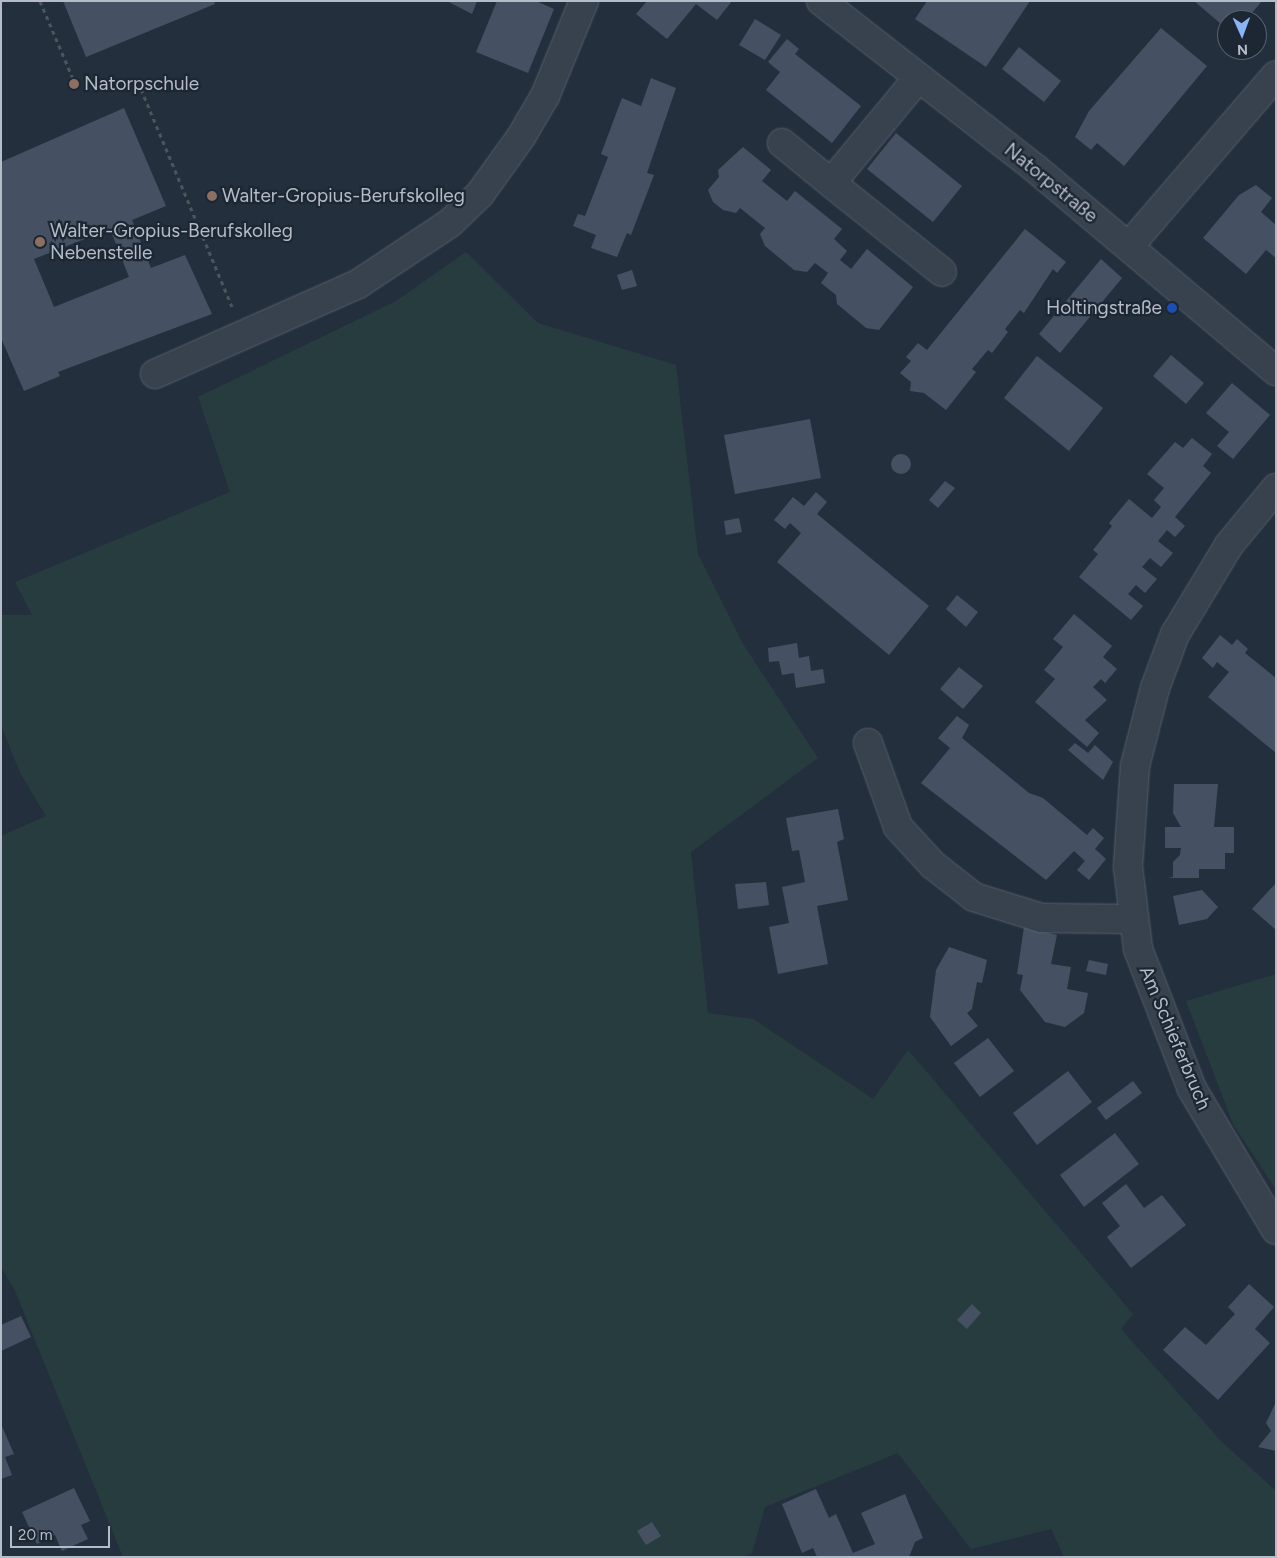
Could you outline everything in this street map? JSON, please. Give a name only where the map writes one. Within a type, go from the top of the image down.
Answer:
[{"type":"street","points":[[155,374],[243,333],[358,284],[418,248],[468,205],[521,137],[545,96],[584,1]]},
{"type":"street","name":"Natorpstraße","points":[[821,1],[1129,246],[1276,371]]},
{"type":"street","points":[[1129,246],[1276,74]]},
{"type":"street","points":[[831,183],[918,78]]},
{"type":"street","points":[[782,143],[942,272]]},
{"type":"street","name":"Am Schieferbruch","points":[[1276,488],[1229,545],[1193,600],[1155,688],[1135,766],[1128,867],[1131,919],[1192,1089],[1276,1230]]},
{"type":"street","points":[[868,743],[898,827],[933,866],[974,897],[1041,918],[1131,919]]},
{"type":"path","points":[[40,1],[76,86]]},
{"type":"path","points":[[141,89],[243,333]]},
{"type":"green space","points":[[466,252],[538,323],[676,365],[698,554],[743,644],[818,758],[691,852],[708,1013],[753,1019],[873,1099],[908,1050],[1133,1314],[1121,1329],[1221,1441],[1276,1491],[1276,1557],[1064,1557],[1051,1529],[971,1549],[898,1453],[765,1507],[752,1553],[742,1557],[123,1557],[15,1291],[1,1267],[1,836],[46,816],[20,773],[1,725],[1,615],[32,615],[15,582],[230,492],[198,397],[396,301]]},
{"type":"green space","points":[[1276,974],[1276,1190],[1233,1124],[1186,1001]]},
{"type":"building","points":[[63,1],[214,1],[215,4],[86,57]]},
{"type":"building","points":[[447,1],[477,1],[472,14]]},
{"type":"building","points":[[497,1],[536,1],[554,9],[528,73],[476,52]]},
{"type":"building","points":[[647,1],[732,1],[717,20],[696,4],[667,39],[636,14]]},
{"type":"building","points":[[927,1],[1030,1],[986,67],[915,19]]},
{"type":"building","points":[[1194,1],[1262,1],[1254,10],[1217,10],[1217,21]]},
{"type":"building","points":[[755,19],[781,35],[765,60],[739,45]]},
{"type":"building","points":[[1161,28],[1207,66],[1124,166],[1097,143],[1091,150],[1075,137],[1089,111]]},
{"type":"building","points":[[787,39],[799,49],[795,54],[861,106],[832,143],[766,90],[780,72],[768,62]]},
{"type":"building","points":[[1019,47],[1061,81],[1044,102],[1002,69]]},
{"type":"building","points":[[651,78],[676,88],[647,173],[654,175],[631,235],[627,233],[617,257],[591,248],[596,235],[573,226],[578,214],[585,216],[608,157],[601,154],[622,98],[641,106]]},
{"type":"building","name":"Walter-Gropius-Berufskolleg Nebenstelle","points":[[124,108],[166,206],[132,220],[151,268],[185,255],[212,314],[58,372],[60,376],[24,391],[1,338],[1,162]],"holes":[[[110,229],[129,277],[54,307],[34,259]]]},
{"type":"building","points":[[896,133],[962,186],[933,222],[867,169]]},
{"type":"building","points":[[743,147],[771,170],[762,181],[787,201],[795,191],[842,229],[834,239],[847,251],[840,260],[851,269],[867,249],[913,287],[879,330],[866,328],[837,304],[836,295],[821,283],[828,273],[815,263],[807,272],[794,270],[765,246],[760,234],[765,228],[740,208],[736,213],[723,210],[713,202],[708,190],[719,177],[718,170]]},
{"type":"building","points":[[1256,185],[1272,198],[1261,212],[1276,225],[1276,258],[1266,250],[1246,274],[1203,238],[1239,195]]},
{"type":"building","points":[[1025,229],[1066,262],[1057,273],[1053,269],[1024,313],[1020,310],[1005,329],[1008,332],[992,353],[988,350],[972,369],[976,372],[946,410],[924,393],[910,391],[911,382],[900,373],[911,361],[906,357],[918,343],[927,350]]},
{"type":"building","points":[[1101,259],[1122,278],[1060,353],[1039,334]]},
{"type":"building","points":[[632,270],[637,286],[622,290],[617,275]]},
{"type":"building","points":[[1171,355],[1204,383],[1186,404],[1153,376]]},
{"type":"building","points":[[1037,356],[1103,408],[1069,451],[1004,398]]},
{"type":"building","points":[[1232,383],[1270,415],[1233,459],[1217,446],[1229,432],[1206,413]]},
{"type":"building","points":[[810,419],[821,478],[735,494],[724,435]]},
{"type":"building","points":[[1192,438],[1212,454],[1203,466],[1211,473],[1175,517],[1185,526],[1175,537],[1167,530],[1158,541],[1173,553],[1161,567],[1150,558],[1142,567],[1157,579],[1145,593],[1136,585],[1128,594],[1143,606],[1131,620],[1079,577],[1098,554],[1093,550],[1112,526],[1109,523],[1129,499],[1152,518],[1161,507],[1154,500],[1164,488],[1147,474],[1175,442],[1183,448]]},
{"type":"building","points":[[901,454],[908,457],[911,464],[908,471],[901,474],[894,471],[891,464],[894,457]]},
{"type":"building","points":[[945,481],[955,488],[938,508],[929,500]]},
{"type":"building","points":[[816,492],[827,502],[817,514],[929,606],[889,655],[777,562],[801,533],[790,523],[785,529],[774,520],[793,497],[804,506]]},
{"type":"building","points":[[739,518],[742,532],[726,535],[724,521]]},
{"type":"building","points":[[957,595],[978,612],[966,627],[946,609]]},
{"type":"building","points":[[1074,614],[1112,646],[1103,657],[1117,669],[1105,683],[1101,679],[1093,687],[1107,700],[1085,720],[1099,733],[1087,747],[1035,702],[1055,679],[1044,670],[1063,647],[1053,639]]},
{"type":"building","points":[[1220,635],[1232,645],[1237,639],[1248,649],[1245,653],[1276,678],[1276,753],[1208,697],[1229,672],[1217,662],[1213,668],[1202,658]]},
{"type":"building","points":[[797,643],[799,658],[809,656],[811,671],[823,669],[825,683],[796,688],[794,673],[782,675],[779,661],[769,662],[768,648]]},
{"type":"building","points":[[959,667],[983,686],[963,709],[940,689]]},
{"type":"building","points":[[957,716],[969,725],[962,738],[1029,793],[1043,798],[1087,835],[1093,828],[1104,838],[1095,849],[1106,859],[1089,880],[1077,870],[1085,861],[1074,851],[1046,880],[921,783],[950,748],[938,738]]},
{"type":"building","points":[[1075,743],[1088,753],[1095,745],[1113,762],[1103,780],[1068,750]]},
{"type":"building","points":[[1174,784],[1218,784],[1214,827],[1234,827],[1234,853],[1225,853],[1225,869],[1199,869],[1199,878],[1168,878],[1173,877],[1173,862],[1180,855],[1181,848],[1165,848],[1165,827],[1181,827],[1173,813]]},
{"type":"building","points":[[838,809],[844,839],[837,842],[848,900],[817,906],[828,964],[778,974],[769,927],[789,923],[782,887],[805,882],[799,850],[792,851],[786,818]]},
{"type":"building","points":[[766,882],[769,905],[738,909],[735,884]]},
{"type":"building","points":[[1276,883],[1276,930],[1252,909]]},
{"type":"building","points":[[1202,890],[1218,907],[1207,919],[1179,925],[1173,896]]},
{"type":"building","points":[[1024,927],[1057,935],[1051,964],[1071,967],[1067,989],[1088,993],[1084,1013],[1065,1027],[1045,1022],[1020,990],[1023,975],[1017,974]]},
{"type":"building","points":[[949,947],[987,960],[982,983],[977,982],[972,1009],[967,1013],[978,1026],[951,1046],[930,1017],[936,970]]},
{"type":"building","points":[[1089,960],[1108,964],[1106,975],[1086,971]]},
{"type":"building","points":[[988,1038],[1014,1071],[980,1097],[954,1063]]},
{"type":"building","points":[[1068,1071],[1092,1102],[1037,1145],[1013,1113]]},
{"type":"building","points":[[1133,1081],[1142,1093],[1106,1120],[1097,1108]]},
{"type":"building","points":[[1115,1133],[1139,1164],[1084,1207],[1060,1175]]},
{"type":"building","points":[[1126,1184],[1144,1208],[1162,1195],[1186,1225],[1131,1268],[1107,1237],[1120,1226],[1102,1203]]},
{"type":"building","points":[[1249,1284],[1274,1307],[1255,1329],[1270,1343],[1218,1400],[1163,1350],[1185,1327],[1206,1345],[1235,1314],[1228,1307]]},
{"type":"building","points":[[972,1304],[981,1313],[967,1329],[957,1320]]},
{"type":"building","points":[[21,1316],[31,1337],[1,1351],[1,1325]]},
{"type":"building","points":[[1276,1402],[1276,1451],[1258,1447],[1271,1431],[1266,1423]]},
{"type":"building","points":[[1,1424],[14,1454],[5,1457],[12,1475],[1,1479]]},
{"type":"building","points":[[74,1488],[90,1521],[81,1525],[88,1539],[62,1551],[55,1535],[37,1544],[22,1512]]},
{"type":"building","points":[[816,1489],[829,1518],[836,1514],[853,1553],[875,1544],[861,1513],[905,1494],[923,1538],[915,1542],[909,1557],[817,1557],[813,1548],[802,1553],[782,1504]]},
{"type":"building","points":[[652,1522],[661,1536],[646,1545],[637,1531]]},
{"type":"place","name":"Natorpschule","points":[[74,84]]},
{"type":"place","name":"Walter-Gropius-Berufskolleg","points":[[212,196]]},
{"type":"place","name":"Walter-Gropius-Berufskolleg Nebenstelle","points":[[40,242]]},
{"type":"place","name":"Holtingstraße","points":[[1172,308]]}]
